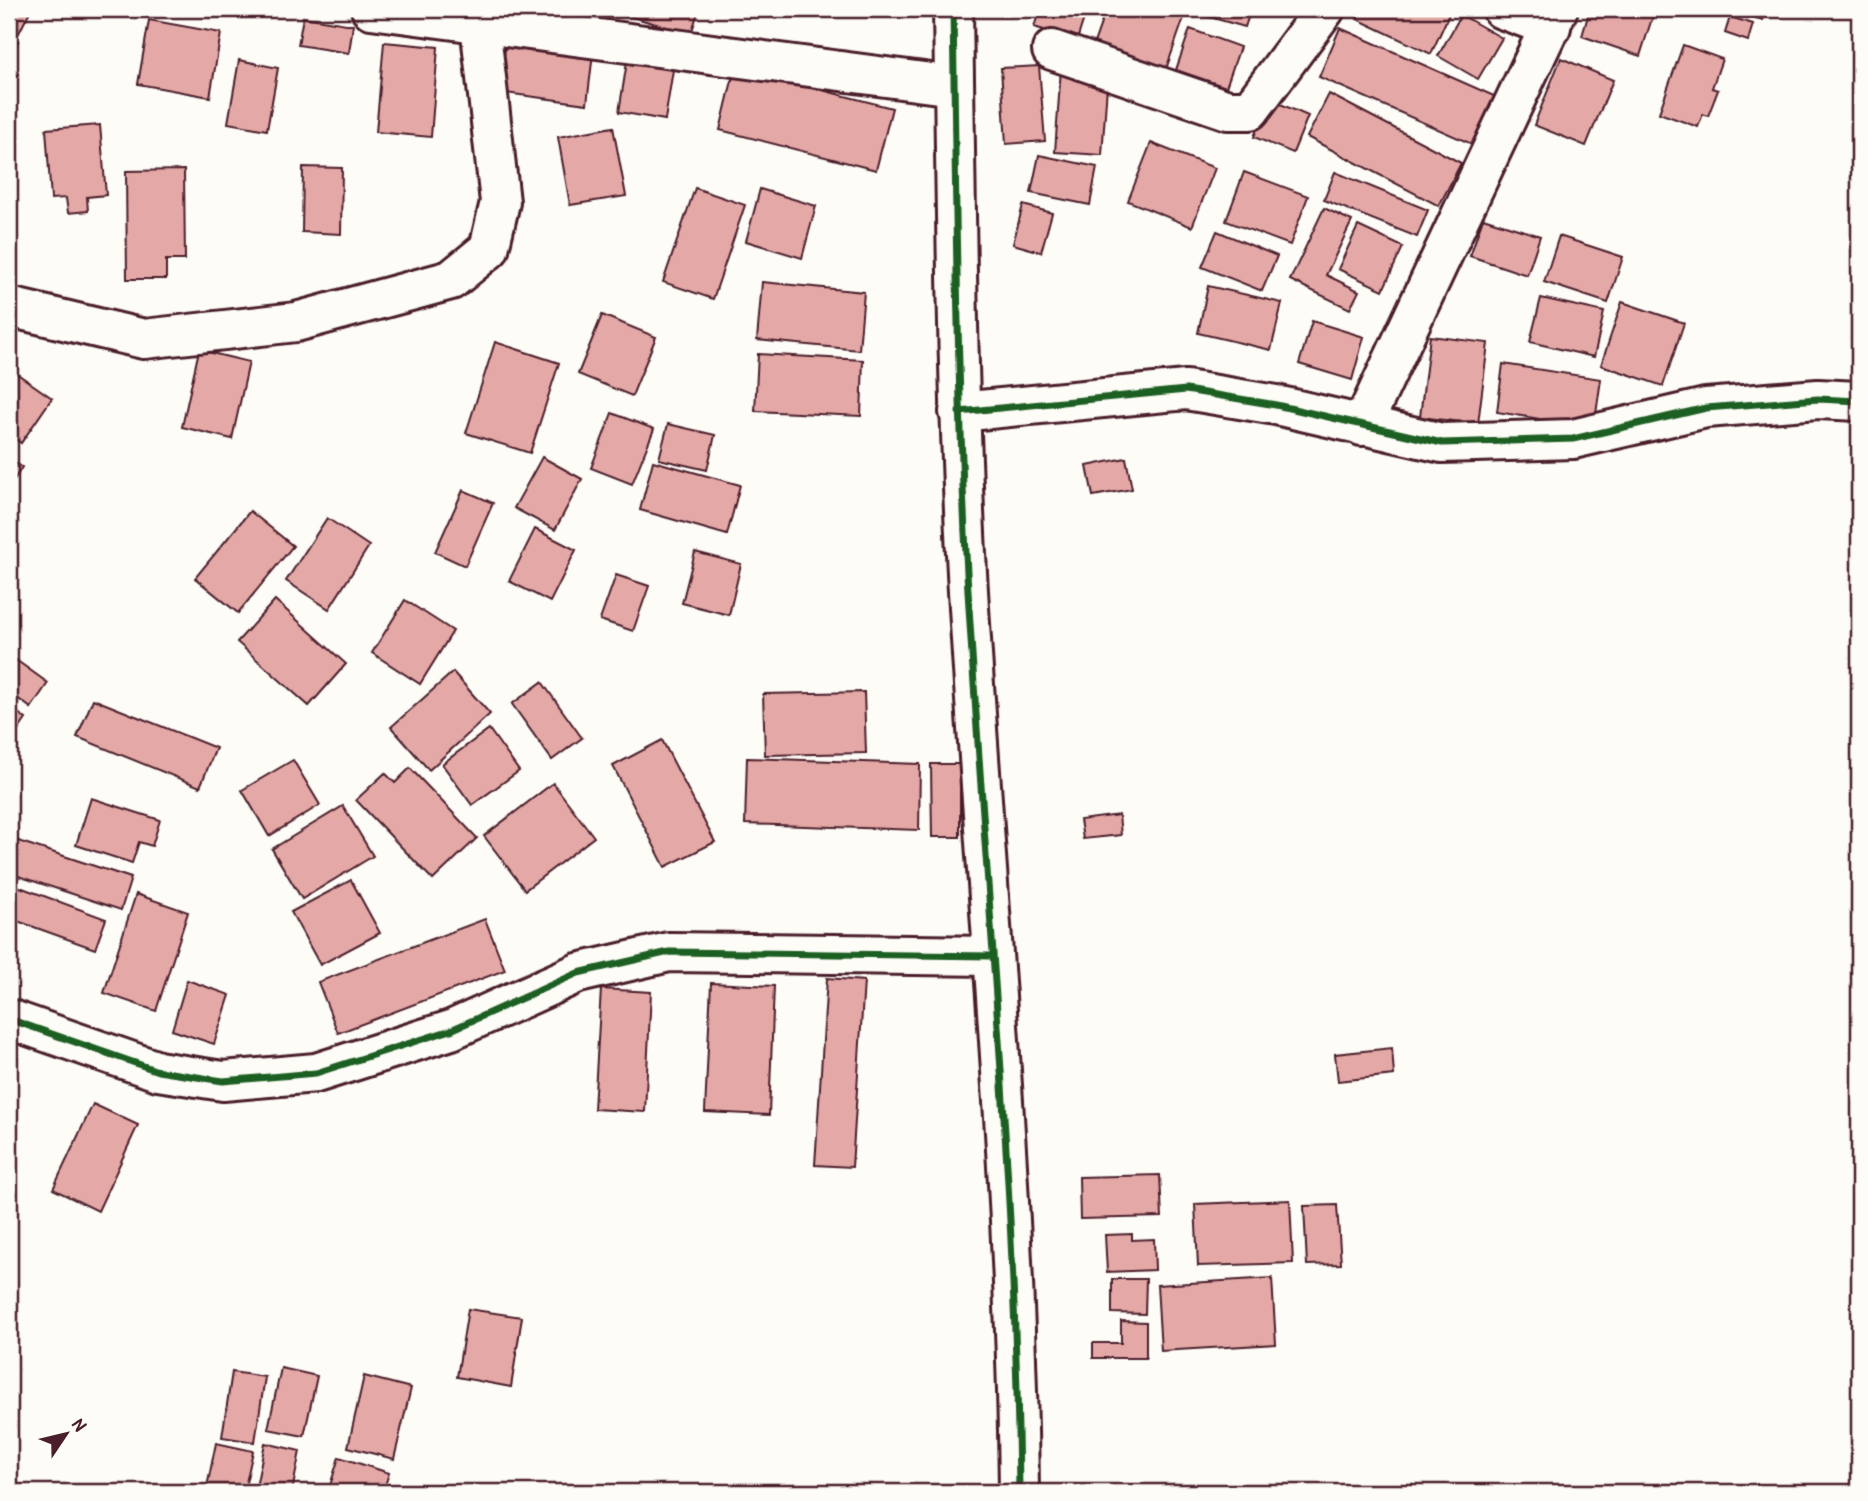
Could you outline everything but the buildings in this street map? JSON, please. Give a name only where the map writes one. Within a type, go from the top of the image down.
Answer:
[{"type":"street","points":[[371,9],[954,86]]},
{"type":"street","points":[[953,9],[959,412],[992,956],[1002,1055],[1018,1370],[1019,1492]]},
{"type":"street","points":[[1052,50],[1228,110],[1250,110],[1325,9]]},
{"type":"street","points":[[1362,426],[1554,18],[1502,9]]},
{"type":"street","points":[[9,307],[144,339],[296,322],[451,280],[489,248],[500,202],[480,24]]},
{"type":"street","points":[[959,412],[1186,390],[1276,405],[1442,443],[1573,439],[1706,408],[1818,399],[1859,401]]},
{"type":"street","points":[[9,1019],[158,1071],[223,1081],[316,1073],[451,1030],[578,973],[669,952],[992,956]]},
{"type":"cycle path","points":[[953,9],[964,518],[1006,1154],[1017,1379],[1019,1492]]},
{"type":"cycle path","points":[[959,412],[1186,390],[1276,405],[1442,443],[1573,439],[1706,408],[1818,399],[1859,401]]},
{"type":"cycle path","points":[[9,1019],[158,1071],[223,1081],[316,1073],[451,1030],[578,973],[669,952],[992,956]]}]
